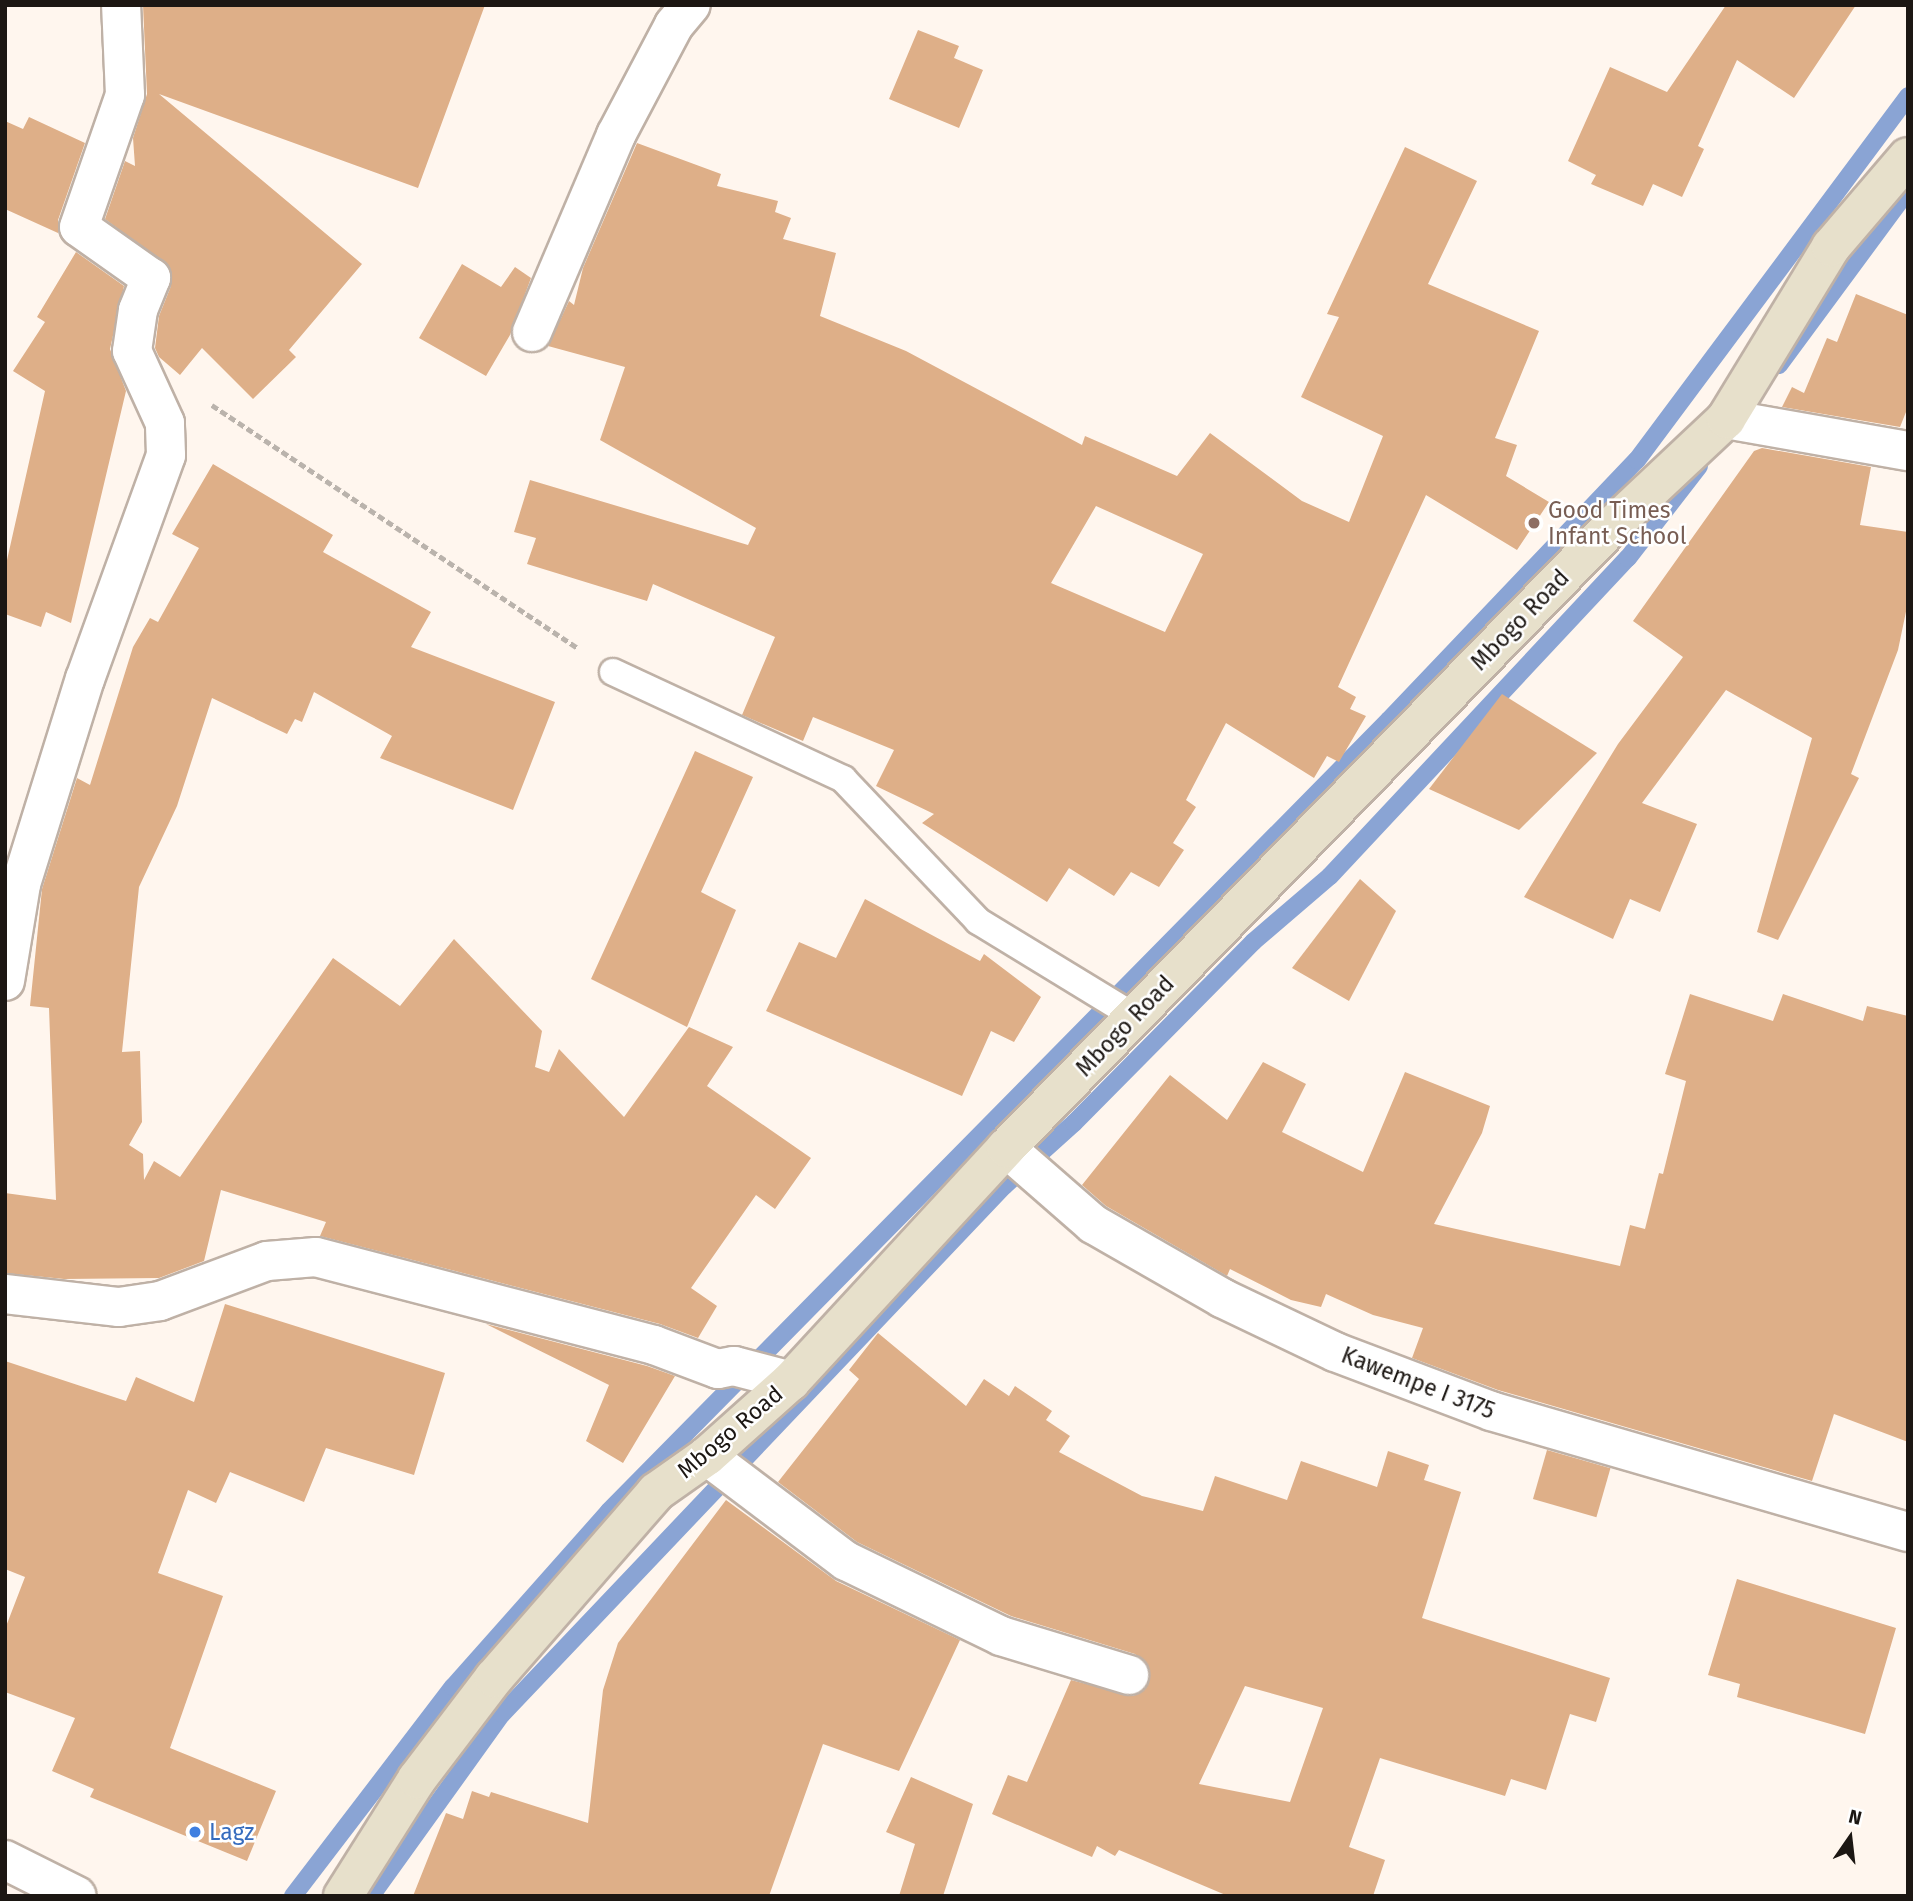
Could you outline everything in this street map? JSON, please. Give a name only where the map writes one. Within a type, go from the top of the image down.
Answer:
[{"type":"street","points":[[5,981],[21,884],[85,678],[166,455],[164,423],[132,351],[138,310],[151,278],[79,227],[125,95],[121,5]]},
{"type":"street","points":[[532,332],[616,135],[674,25],[691,5]]},
{"type":"street","name":"Mbogo Road","points":[[343,1896],[417,1779],[494,1678],[656,1492],[722,1469],[791,1381],[1006,1148],[1610,528],[1726,419],[1831,247],[1908,157]]},
{"type":"street","points":[[1726,419],[1908,451]]},
{"type":"street","name":"Kawempe I 3175","points":[[1006,1148],[1093,1224],[1201,1287],[1335,1352],[1491,1411],[1892,1526]]},
{"type":"street","points":[[5,1294],[119,1307],[160,1301],[267,1261],[316,1257],[420,1287],[642,1342],[718,1368],[734,1366],[791,1381]]},
{"type":"street","points":[[722,1469],[846,1561],[883,1580],[1001,1636],[1129,1675]]},
{"type":"street","points":[[5,1860],[77,1896]]},
{"type":"lane","points":[[613,672],[843,779],[978,921],[1135,1017]]},
{"type":"path","points":[[201,397],[613,672]]},
{"type":"building","points":[[143,5],[485,5],[418,188],[159,94],[362,264],[289,350],[296,357],[253,399],[202,348],[180,375],[159,357],[155,348],[159,316],[171,286],[170,268],[105,219],[125,161],[135,166],[133,138],[147,94]]},
{"type":"building","points":[[1726,5],[1856,5],[1794,98],[1737,60],[1698,146],[1704,149],[1682,197],[1653,184],[1643,206],[1591,184],[1596,175],[1568,161],[1610,67],[1667,92]]},
{"type":"building","points":[[918,30],[959,46],[954,58],[983,70],[959,128],[889,99]]},
{"type":"building","points":[[29,117],[85,143],[58,220],[58,233],[5,209],[5,121],[23,129]]},
{"type":"building","points":[[637,143],[721,174],[717,186],[778,201],[775,212],[791,218],[783,239],[836,253],[820,316],[906,351],[1082,445],[1085,436],[1177,476],[1210,433],[1302,501],[1349,522],[1383,436],[1301,397],[1339,317],[1327,314],[1405,147],[1477,181],[1428,284],[1539,331],[1495,438],[1517,445],[1506,476],[1549,502],[1517,550],[1426,495],[1338,687],[1356,697],[1350,709],[1366,716],[1339,762],[1327,756],[1314,778],[1226,723],[1186,800],[1196,807],[1173,843],[1184,850],[1159,887],[1131,872],[1114,896],[1069,868],[1047,902],[922,823],[934,814],[876,786],[894,750],[813,717],[803,741],[742,715],[775,637],[653,584],[647,601],[527,564],[536,538],[514,532],[530,480],[748,545],[756,528],[600,440],[625,367],[548,346],[569,301],[574,305],[583,268]],"holes":[[[1096,506],[1203,554],[1165,632],[1051,583]]]},
{"type":"building","points":[[76,252],[124,286],[110,349],[126,391],[71,623],[46,612],[41,627],[5,614],[5,569],[45,391],[13,371],[45,322],[37,317]]},
{"type":"building","points":[[462,264],[501,287],[515,267],[531,278],[510,335],[486,376],[419,338]]},
{"type":"building","points":[[1856,294],[1908,315],[1908,407],[1900,427],[1782,407],[1792,387],[1804,393],[1827,338],[1837,342]]},
{"type":"building","points":[[1762,448],[1871,467],[1860,525],[1908,532],[1908,602],[1898,650],[1851,774],[1859,778],[1778,940],[1757,932],[1812,738],[1726,690],[1642,803],[1697,824],[1660,912],[1630,899],[1613,939],[1524,897],[1618,744],[1683,657],[1633,621],[1754,451]]},
{"type":"building","points":[[213,464],[333,535],[323,552],[431,612],[411,647],[555,702],[513,810],[380,758],[392,736],[314,692],[302,722],[295,719],[287,734],[212,698],[177,806],[139,887],[122,1052],[140,1051],[142,1122],[129,1145],[143,1154],[144,1180],[154,1161],[180,1177],[333,958],[400,1006],[454,939],[542,1031],[535,1067],[549,1072],[559,1049],[624,1117],[689,1027],[733,1047],[707,1086],[811,1158],[775,1209],[756,1195],[691,1288],[717,1306],[698,1338],[660,1324],[320,1236],[326,1222],[221,1190],[204,1261],[159,1278],[64,1279],[5,1273],[5,1193],[56,1200],[49,1008],[30,1006],[42,889],[77,778],[90,785],[133,647],[150,618],[158,622],[199,548],[172,534]]},
{"type":"building","points":[[1502,694],[1597,753],[1519,830],[1429,789]]},
{"type":"building","points":[[695,751],[753,777],[701,892],[736,910],[687,1027],[591,979]]},
{"type":"building","points":[[1360,879],[1396,911],[1349,1001],[1292,968]]},
{"type":"building","points":[[865,899],[980,961],[984,954],[1041,997],[1014,1042],[991,1031],[962,1096],[766,1011],[799,942],[836,958]]},
{"type":"building","points":[[1690,994],[1773,1021],[1783,994],[1863,1021],[1867,1006],[1908,1016],[1908,1442],[1834,1414],[1812,1481],[1498,1390],[1412,1358],[1423,1328],[1373,1315],[1326,1294],[1321,1307],[1291,1300],[1230,1269],[1227,1276],[1106,1206],[1082,1185],[1170,1075],[1227,1120],[1263,1062],[1306,1084],[1282,1132],[1363,1172],[1405,1072],[1490,1106],[1482,1133],[1434,1224],[1620,1266],[1630,1225],[1645,1229],[1659,1173],[1663,1174],[1686,1081],[1665,1074]]},
{"type":"building","points":[[225,1304],[445,1373],[414,1475],[326,1448],[304,1502],[230,1472],[216,1503],[188,1490],[158,1573],[223,1596],[170,1748],[276,1791],[247,1861],[90,1797],[94,1789],[52,1771],[75,1718],[5,1692],[5,1629],[25,1577],[5,1569],[5,1361],[126,1401],[136,1377],[194,1402]]},
{"type":"building","points":[[486,1324],[647,1366],[675,1376],[623,1463],[586,1441],[609,1385]]},
{"type":"building","points":[[878,1333],[966,1406],[984,1379],[1009,1396],[1015,1386],[1052,1411],[1046,1420],[1070,1436],[1059,1452],[1142,1496],[1203,1511],[1215,1476],[1287,1500],[1301,1461],[1377,1487],[1388,1451],[1429,1465],[1424,1480],[1461,1492],[1422,1618],[1610,1678],[1596,1722],[1570,1714],[1546,1790],[1511,1779],[1505,1796],[1380,1758],[1349,1847],[1385,1860],[1373,1896],[1228,1896],[1119,1850],[1115,1856],[1097,1846],[1092,1857],[992,1814],[1008,1775],[1027,1782],[1071,1680],[1133,1696],[1144,1690],[1150,1671],[1135,1654],[1011,1616],[857,1542],[778,1482],[859,1379],[849,1370]],"holes":[[[1245,1686],[1323,1708],[1290,1802],[1199,1784]]]},
{"type":"building","points":[[1547,1450],[1610,1468],[1596,1517],[1533,1499]]},
{"type":"building","points":[[726,1500],[836,1581],[960,1640],[899,1771],[823,1744],[769,1896],[413,1896],[446,1813],[463,1819],[472,1791],[489,1797],[491,1792],[588,1823],[603,1690],[618,1643]]},
{"type":"building","points":[[1737,1579],[1896,1628],[1865,1734],[1737,1697],[1740,1684],[1708,1675]]},
{"type":"building","points":[[911,1777],[973,1804],[943,1896],[899,1896],[915,1844],[886,1832]]},
{"type":"waterway","points":[[293,1896],[453,1687],[609,1511],[1389,720],[1637,460],[1908,96]]},
{"type":"waterway","points":[[1779,365],[1908,190]]},
{"type":"waterway","points":[[371,1896],[502,1714],[1004,1186],[1074,1123],[1253,942],[1330,876],[1628,558],[1699,466]]},
{"type":"place","name":"Good Times Infant School","points":[[1534,523]]},
{"type":"place","name":"Lagz","points":[[195,1832]]}]
